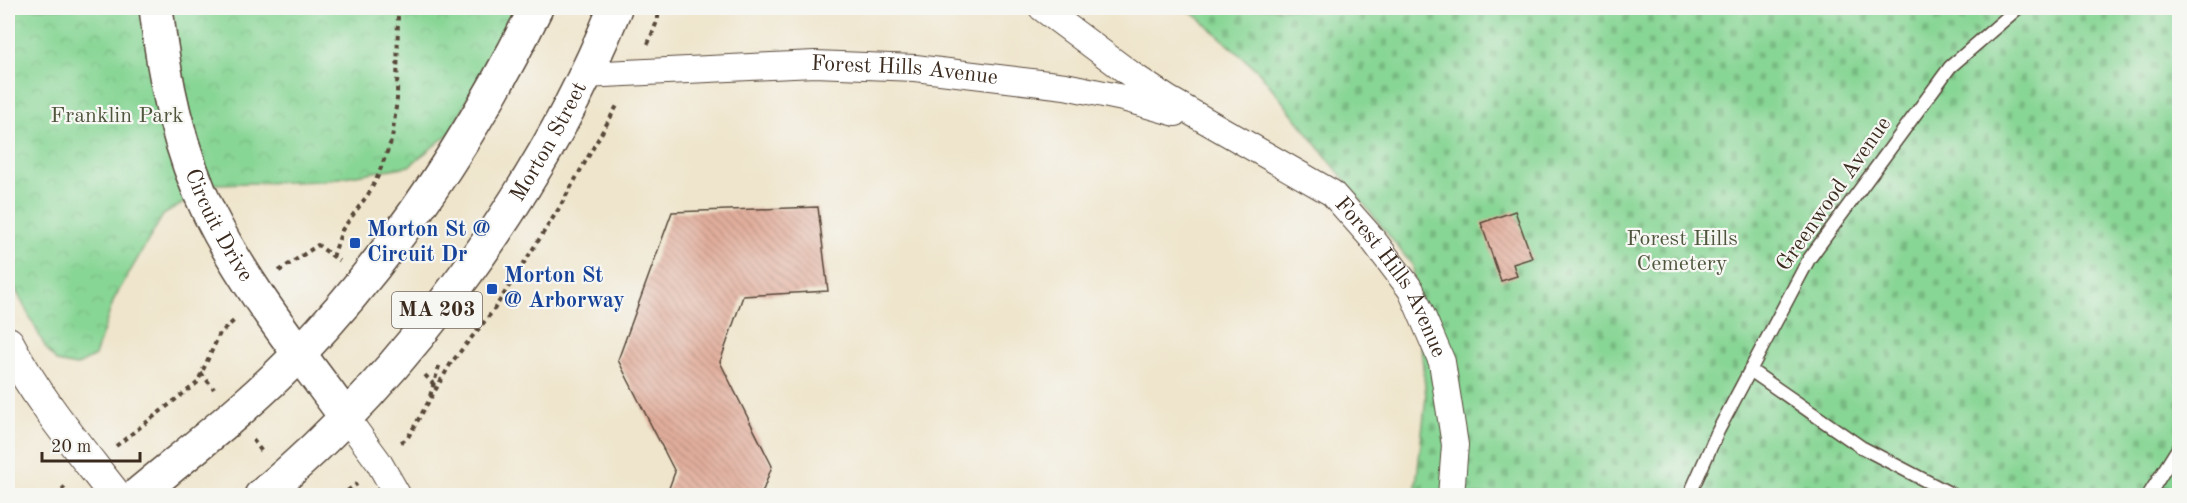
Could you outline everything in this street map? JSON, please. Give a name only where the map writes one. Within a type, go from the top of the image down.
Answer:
[{"type":"main road","name":"Circuit Drive","points":[[156,8],[164,69],[172,106],[209,212],[238,266],[345,416]]},
{"type":"main road","name":"MA 203","points":[[136,495],[247,404],[299,353],[376,266],[449,165],[496,86],[536,8]]},
{"type":"main road","name":"Morton Street","points":[[345,416],[394,363],[444,302],[482,250],[544,152],[584,75],[615,8]]},
{"type":"main road","name":"MA 203","points":[[261,495],[345,416]]},
{"type":"street","name":"Forest Hills Avenue","points":[[1042,8],[1132,75],[1218,128],[1332,193],[1370,236],[1411,290],[1442,362],[1455,445],[1451,495]]},
{"type":"street","name":"Forest Hills Avenue","points":[[584,75],[814,64],[915,68],[1065,86],[1167,110],[1218,128]]},
{"type":"street","points":[[8,343],[23,372],[46,406],[116,495]]},
{"type":"street","points":[[345,416],[378,461],[398,495]]},
{"type":"lane","name":"Greenwood Avenue","points":[[1689,495],[1718,431],[1809,259],[1950,67],[2018,8]]},
{"type":"lane","points":[[1750,370],[1861,447],[1956,495]]},
{"type":"lane","points":[[2148,495],[2176,456],[2180,445]]},
{"type":"path","points":[[333,257],[342,230],[377,178],[392,139],[396,99],[398,8]]},
{"type":"path","points":[[647,48],[658,19],[658,8]]},
{"type":"path","name":"Morton Street","points":[[394,445],[407,439],[452,363],[493,311],[551,220],[621,99]]},
{"type":"path","points":[[284,267],[318,245],[343,265]]},
{"type":"path","points":[[108,452],[197,383],[220,333],[230,326]]},
{"type":"path","points":[[420,370],[437,387]]},
{"type":"path","points":[[201,373],[217,393]]},
{"type":"path","points":[[340,495],[355,487],[362,478]]},
{"type":"green space","name":"Franklin Park","points":[[8,8],[514,8],[451,132],[409,166],[321,181],[216,184],[163,215],[114,299],[95,356],[76,366],[57,362],[46,348],[8,275]]},
{"type":"green space","name":"Forest Hills Cemetery","points":[[1184,8],[2179,8],[2179,495],[1415,495],[1426,397],[1413,266],[1260,73],[1199,18]]},
{"type":"building","points":[[818,207],[828,291],[743,296],[720,362],[772,466],[761,496],[666,496],[675,472],[618,360],[672,212]]},
{"type":"building","points":[[1515,211],[1532,258],[1513,264],[1517,276],[1501,281],[1481,223]]},
{"type":"place","name":"Morton St @ Circuit Dr","points":[[355,243]]},
{"type":"place","name":"Morton St @ Arborway","points":[[492,289]]}]
